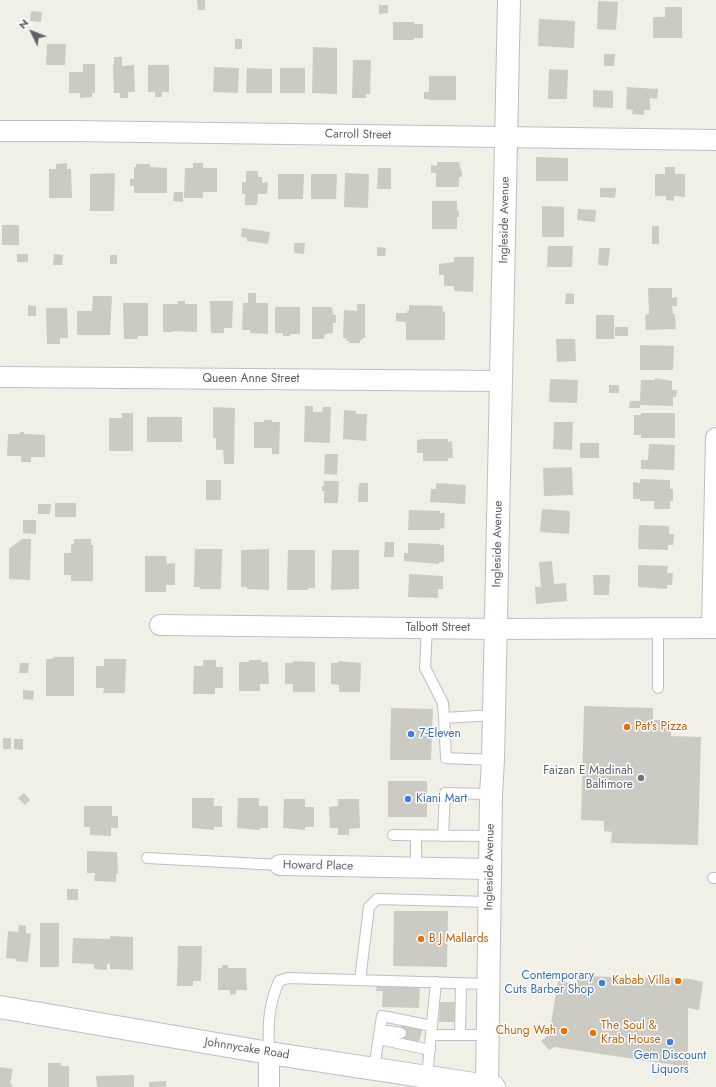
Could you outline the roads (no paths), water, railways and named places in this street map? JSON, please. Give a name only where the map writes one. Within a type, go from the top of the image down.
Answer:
[{"type":"main road","name":"Ingleside Avenue","points":[[490,1087],[488,984],[491,794],[496,629],[509,0]]},
{"type":"main road","name":"Johnnycake Road","points":[[0,1007],[269,1053],[490,1087]]},
{"type":"street","name":"Carroll Street","points":[[0,131],[506,136],[716,140]]},
{"type":"street","name":"Queen Anne Street","points":[[0,377],[501,381]]},
{"type":"street","points":[[714,628],[716,438]]},
{"type":"street","name":"Talbott Street","points":[[160,626],[496,629],[714,628]]},
{"type":"street","name":"Howard Place","points":[[280,865],[490,869]]},
{"type":"street","points":[[269,1053],[270,1087]]},
{"type":"lane","points":[[426,628],[425,668],[443,703],[446,758],[493,760]]},
{"type":"lane","points":[[658,628],[658,688]]},
{"type":"lane","points":[[444,718],[494,715]]},
{"type":"lane","points":[[443,836],[445,793],[491,794]]},
{"type":"lane","points":[[393,835],[491,836]]},
{"type":"lane","points":[[416,835],[416,867]]},
{"type":"lane","name":"Howard Place","points":[[147,858],[280,865]]},
{"type":"lane","points":[[360,980],[369,907],[377,899],[490,902]]},
{"type":"lane","points":[[269,1053],[268,1021],[272,997],[279,981],[288,978],[488,984]]},
{"type":"lane","points":[[427,1077],[436,982]]},
{"type":"lane","points":[[460,1035],[462,983]]},
{"type":"lane","points":[[374,1069],[382,1016],[431,1033],[488,1036]]},
{"type":"lane","points":[[379,1034],[401,1033]]},
{"type":"lane","points":[[420,1037],[431,1033]]},
{"type":"lane","points":[[379,1034],[430,1050]]},
{"type":"place","name":"Pat's Pizza","points":[[627,727]]},
{"type":"place","name":"7-Eleven","points":[[411,734]]},
{"type":"place","name":"Faizan E Madinah Baltimore","points":[[641,778]]},
{"type":"place","name":"Kiani Mart","points":[[408,799]]},
{"type":"place","name":"B J Mallards","points":[[421,939]]},
{"type":"place","name":"Kabab Villa","points":[[678,981]]},
{"type":"place","name":"Contemporary Cuts Barber Shop","points":[[602,983]]},
{"type":"place","name":"Chung Wah","points":[[564,1031]]},
{"type":"place","name":"The Soul & Krab House","points":[[593,1033]]},
{"type":"place","name":"Gem Discount Liquors","points":[[670,1042]]}]
